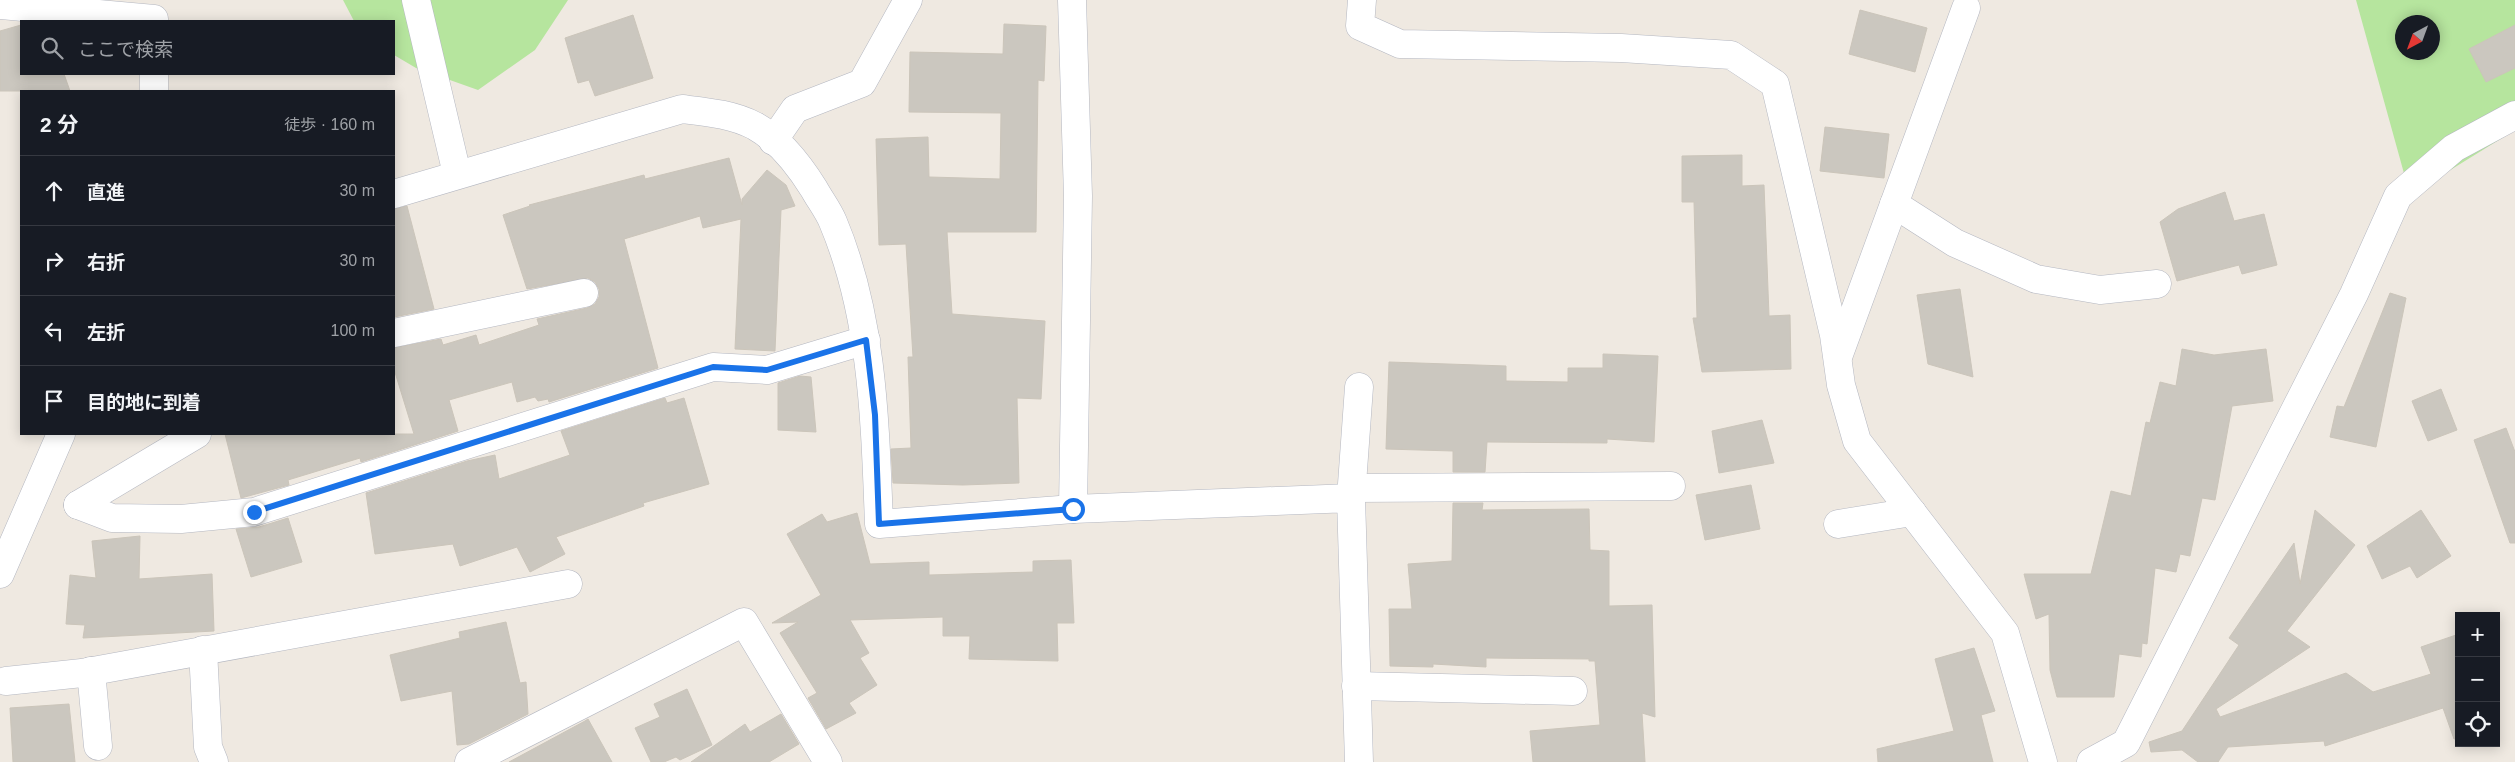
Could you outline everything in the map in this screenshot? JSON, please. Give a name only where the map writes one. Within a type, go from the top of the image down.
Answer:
[{"type":"street","points":[[416,0],[457,174]]},
{"type":"street","points":[[773,141],[795,110],[862,83],[908,0]]},
{"type":"street","points":[[1072,0],[1078,196],[1073,509]]},
{"type":"street","points":[[1362,0],[1360,26],[1400,44],[1621,48],[1731,54],[1775,84],[1838,358],[1841,385],[1857,441],[2005,633],[2043,762]]},
{"type":"street","points":[[0,5],[154,13]]},
{"type":"street","points":[[1838,358],[1966,8]]},
{"type":"street","points":[[154,75],[154,90]]},
{"type":"street","points":[[395,194],[682,109],[729,115],[756,127],[797,162],[833,221],[849,270],[866,340],[875,415],[879,524],[1073,509],[1352,493],[1671,486]]},
{"type":"street","points":[[2091,762],[2126,743],[2354,294],[2398,196],[2454,148],[2515,115]]},
{"type":"street","points":[[1894,204],[1955,243],[2036,279],[2100,290],[2156,284]]},
{"type":"street","points":[[395,332],[584,292]]},
{"type":"street","points":[[195,435],[78,505],[112,518],[181,519],[254,512],[713,367],[767,370],[866,340]]},
{"type":"street","points":[[1358,762],[1352,493],[1359,387]]},
{"type":"street","points":[[0,574],[61,435]]},
{"type":"street","points":[[1838,524],[1912,512]]},
{"type":"street","points":[[6,681],[91,671],[568,584]]},
{"type":"street","points":[[469,762],[744,622],[828,762]]},
{"type":"street","points":[[203,650],[208,747],[214,762]]},
{"type":"street","points":[[91,671],[98,746]]},
{"type":"street","points":[[1356,686],[1573,691]]},
{"type":"green space","points":[[343,0],[568,0],[535,50],[478,90],[416,68],[395,56],[395,20],[353,20]]},
{"type":"green space","points":[[2356,0],[2515,0],[2515,130],[2410,195]]},
{"type":"building","points":[[1860,10],[1927,28],[1915,72],[1849,54]]},
{"type":"building","points":[[633,15],[653,78],[595,96],[589,80],[578,83],[565,38]]},
{"type":"building","points":[[1004,24],[1046,26],[1044,81],[1038,80],[1036,232],[947,232],[952,314],[1045,321],[1041,399],[1017,398],[1019,483],[963,485],[893,483],[891,449],[911,448],[908,357],[913,357],[906,244],[879,245],[876,139],[928,137],[929,177],[1000,179],[1001,113],[909,112],[910,52],[1003,54]]},
{"type":"building","points":[[20,25],[20,75],[64,75],[70,90],[0,91],[0,31]]},
{"type":"building","points":[[2515,25],[2515,68],[2486,82],[2469,49]]},
{"type":"building","points":[[1825,127],[1889,134],[1884,178],[1820,171]]},
{"type":"building","points":[[1742,155],[1742,186],[1764,185],[1769,316],[1790,315],[1791,369],[1702,372],[1693,318],[1697,318],[1694,202],[1682,202],[1682,156]]},
{"type":"building","points":[[729,158],[742,205],[742,199],[767,170],[786,185],[795,206],[781,210],[775,351],[735,349],[741,219],[703,228],[700,216],[624,239],[658,368],[549,402],[548,399],[538,401],[535,397],[517,402],[512,382],[449,400],[458,431],[361,462],[360,458],[288,480],[289,485],[241,498],[225,435],[414,434],[395,372],[395,348],[441,339],[443,345],[476,335],[479,345],[539,325],[537,319],[587,308],[595,304],[599,297],[599,289],[595,282],[588,278],[527,289],[503,215],[529,205],[644,175],[645,179]]},
{"type":"building","points":[[2225,192],[2234,221],[2264,214],[2277,265],[2242,274],[2239,265],[2177,281],[2160,222],[2178,209]]},
{"type":"building","points":[[407,206],[434,309],[395,317],[395,209]]},
{"type":"building","points":[[1960,289],[1973,377],[1928,364],[1917,295]]},
{"type":"building","points":[[2390,293],[2406,298],[2376,447],[2330,437],[2337,406],[2344,407]]},
{"type":"building","points":[[2182,349],[2214,355],[2266,349],[2273,401],[2232,406],[2215,500],[2202,498],[2190,556],[2180,554],[2176,572],[2155,568],[2147,644],[2142,643],[2141,657],[2119,654],[2114,697],[2057,697],[2050,670],[2049,614],[2036,619],[2024,574],[2091,574],[2111,491],[2131,496],[2146,422],[2150,423],[2160,382],[2176,386]]},
{"type":"building","points":[[1603,354],[1658,356],[1654,442],[1607,439],[1607,443],[1487,442],[1485,472],[1453,472],[1453,451],[1386,449],[1389,362],[1506,366],[1506,381],[1568,382],[1568,368],[1603,368]]},
{"type":"building","points":[[800,376],[811,377],[816,432],[778,430],[778,383]]},
{"type":"building","points":[[2441,389],[2457,430],[2428,441],[2412,401]]},
{"type":"building","points":[[665,398],[667,403],[684,398],[709,484],[643,503],[644,506],[556,537],[565,554],[530,572],[517,547],[460,566],[453,544],[375,554],[366,493],[467,461],[495,455],[499,479],[570,455],[561,431]]},
{"type":"building","points":[[1762,420],[1774,463],[1719,473],[1712,431]]},
{"type":"building","points":[[2506,428],[2515,452],[2515,543],[2510,543],[2474,440]]},
{"type":"building","points":[[1751,485],[1760,529],[1705,540],[1696,495]]},
{"type":"building","points":[[1453,503],[1483,503],[1482,510],[1589,509],[1590,550],[1609,551],[1609,606],[1652,605],[1655,717],[1642,713],[1645,762],[1533,762],[1530,731],[1600,725],[1595,661],[1589,661],[1589,659],[1486,658],[1486,667],[1433,664],[1433,667],[1390,666],[1389,609],[1412,609],[1408,564],[1452,561]]},
{"type":"building","points":[[2315,510],[2355,545],[2287,631],[2310,647],[2216,709],[2220,717],[2346,673],[2373,692],[2431,674],[2421,647],[2455,635],[2455,739],[2443,708],[2325,746],[2324,741],[2228,747],[2218,762],[2198,762],[2182,750],[2151,752],[2149,742],[2182,731],[2239,645],[2229,638],[2294,543],[2300,584]]},
{"type":"building","points":[[2421,510],[2451,556],[2417,578],[2410,566],[2382,579],[2367,546]]},
{"type":"building","points":[[857,513],[870,564],[929,562],[929,575],[1033,572],[1033,561],[1071,560],[1074,623],[1057,623],[1058,661],[969,659],[970,636],[943,636],[943,617],[850,620],[869,653],[860,658],[877,685],[849,703],[856,713],[826,729],[808,698],[817,693],[780,633],[798,622],[772,623],[821,595],[787,534],[822,514],[827,522]]},
{"type":"building","points":[[288,518],[302,562],[251,577],[236,529],[259,527]]},
{"type":"building","points":[[140,536],[139,579],[212,574],[214,631],[83,638],[85,625],[66,624],[70,575],[96,578],[92,541]]},
{"type":"building","points":[[506,622],[520,683],[526,682],[528,714],[469,744],[457,745],[452,691],[401,701],[390,655],[460,638],[459,632]]},
{"type":"building","points":[[1974,648],[1995,711],[1981,715],[1993,762],[1878,762],[1877,749],[1954,731],[1935,659]]},
{"type":"building","points":[[687,689],[712,745],[680,760],[676,757],[664,762],[651,762],[635,728],[660,717],[654,704]]},
{"type":"building","points":[[69,704],[75,762],[13,762],[10,708]]},
{"type":"building","points":[[781,714],[799,744],[769,762],[691,762],[745,724],[750,732]]},
{"type":"building","points":[[588,719],[612,762],[509,762],[585,721]]},
{"type":"route","points":[[254,512],[713,367],[767,370],[866,340],[875,415],[879,524],[1073,509]]}]
